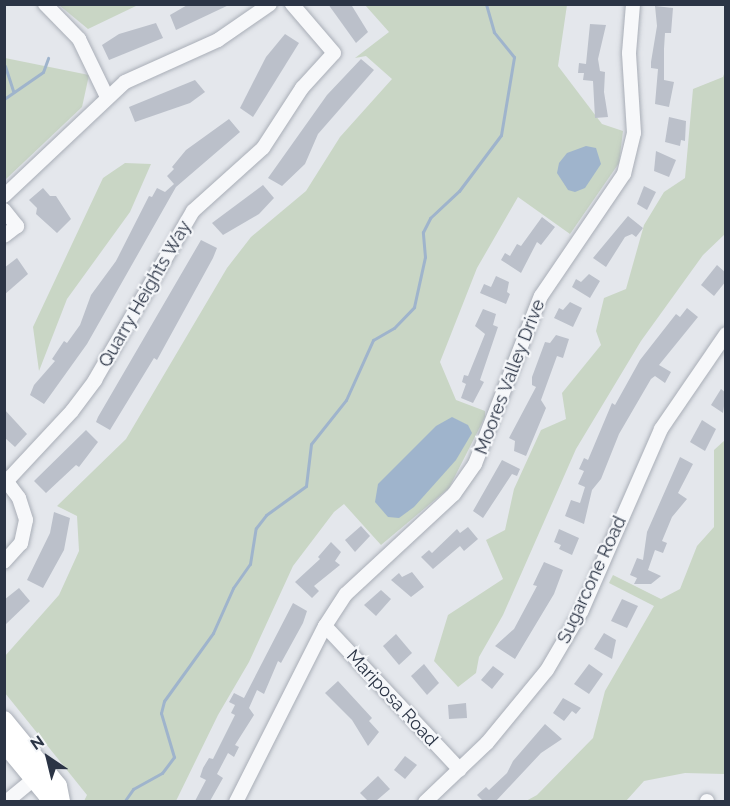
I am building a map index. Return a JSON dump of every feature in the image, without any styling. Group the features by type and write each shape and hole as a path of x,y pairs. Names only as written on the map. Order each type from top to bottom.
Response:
{"main road":[{"path":"4,720 53,797"},
{"path":"4,743 40,775"}],"street":[{"path":"45,4 79,39 107,97"},
{"path":"4,196 107,97 141,73 233,32 270,4"},
{"name":"Quarry Heights Way","path":"5,481 72,411 95,380 193,211 262,148 302,88 334,53 292,4"},
{"name":"Moores Valley Drive","path":"236,801 325,626 356,583 448,500 475,464 541,296 624,174 633,140 629,53 633,4"},
{"path":"4,210 17,226 4,236"},
{"name":"Sugarcone Road","path":"425,801 460,770 510,718 563,645 661,429 726,334"},
{"path":"4,562 21,543 26,520 19,498 5,481"},
{"name":"Mariposa Road","path":"325,626 460,770"},
{"path":"6,801 40,775"}],"green space":[{"path":"59,5 138,5 88,29"},
{"path":"365,5 567,5 558,66 602,124 623,131 619,163 570,234 518,197 477,268 440,362 456,400 485,411 485,417 449,488 381,545 344,504 334,512 293,566 249,662 218,715 176,801 84,801 87,795 5,693 5,656 59,595 79,551 77,516 57,506 126,439 227,268 251,237 306,191 340,137 392,79 366,56 355,58 389,32"},
{"path":"5,58 89,75 82,107 5,180"},
{"path":"725,71 725,234 703,255 641,341 576,449 503,615 479,657 476,673 458,687 434,661 448,615 503,579 486,540 505,530 514,489 541,430 566,419 562,393 601,345 596,331 604,298 626,289 644,225 664,192 685,178 693,89 723,77"},
{"path":"125,163 151,164 130,212 67,299 39,371 33,327 103,178"},
{"path":"725,440 725,779 724,774 685,773 644,781 626,801 526,801 537,795 593,738 605,691 654,606 609,583 613,575 661,599 680,589 697,546 714,527 714,450"}],"water":[{"path":"586,146 596,148 601,164 585,188 575,192 568,190 557,173 559,163 567,153"},
{"path":"452,417 468,425 472,433 456,460 414,507 399,518 388,517 375,502 378,484 436,426"}],"building":[{"path":"189,4 231,4 176,30 170,15"},
{"path":"328,4 352,6 368,32 356,43"},
{"path":"655,6 673,8 671,33 665,33 664,49 664,80 674,82 669,107 655,104 658,69 651,68 651,62 657,26"},
{"path":"156,23 163,38 109,60 102,45 119,34"},
{"path":"590,24 606,25 598,59 600,71 605,72 604,92 608,117 595,118 593,81 583,80 584,73 578,73 579,63 586,64"},
{"path":"285,34 299,43 253,117 240,108 266,57"},
{"path":"361,59 374,70 318,134 305,164 282,186 268,178 327,95"},
{"path":"195,80 205,92 190,103 135,122 129,107"},
{"path":"669,117 686,121 685,141 681,140 680,146 665,142"},
{"path":"229,119 240,132 176,187 87,344 44,404 30,395 34,385 55,361 52,359 64,341 67,343 80,325 91,295 116,261 149,196 152,197 157,188 165,192 174,184 167,176 186,150"},
{"path":"656,151 676,160 669,177 654,171"},
{"path":"263,185 274,198 259,214 223,235 212,223"},
{"path":"644,186 656,192 647,210 637,204"},
{"path":"43,188 50,196 56,196 71,219 57,233 36,214 37,208 29,200"},
{"path":"628,216 643,228 636,237 632,234 625,237 606,267 593,258"},
{"path":"542,217 555,227 541,245 537,242 521,273 501,260 505,253 510,256 517,244 521,246"},
{"path":"201,240 217,248 213,258 157,360 154,358 110,430 96,422 98,417"},
{"path":"17,258 28,274 4,295 4,268"},
{"path":"717,265 726,273 726,281 714,296 701,285"},
{"path":"589,274 600,281 590,298 572,287 576,279 581,282"},
{"path":"496,276 509,282 507,292 510,294 506,304 480,293 484,284 491,287"},
{"path":"570,302 582,308 573,327 554,318 559,308 563,310"},
{"path":"687,308 698,317 659,365 671,372 665,383 655,376 651,379 619,434 601,479 592,490 584,524 565,516 571,500 580,503 585,487 578,484 584,471 579,469 584,458 588,460 612,403 615,405 640,360 676,314 680,317"},
{"path":"483,309 496,314 493,325 498,327 480,380 484,382 473,403 461,398 466,384 462,382 464,375 468,376 485,334 475,326"},
{"path":"556,335 569,339 563,358 557,356 541,400 546,408 526,456 514,451 515,441 509,438 536,387 532,385 532,377 545,342 550,343"},
{"path":"721,389 726,393 723,413 711,405"},
{"path":"4,409 27,434 15,447 4,437"},
{"path":"702,420 716,429 705,451 690,442"},
{"path":"86,430 98,442 79,467 76,465 46,493 34,481"},
{"path":"680,457 693,464 678,493 687,499 672,517 662,541 667,543 663,553 655,550 648,570 661,576 651,584 634,584 637,578 630,575 637,558 643,560 647,532"},
{"path":"502,460 520,469 517,476 512,474 483,518 473,511"},
{"path":"54,512 70,518 64,550 43,588 27,580 50,533"},
{"path":"361,526 370,536 355,552 345,540"},
{"path":"468,527 478,539 464,551 460,546 433,569 421,557 429,550 432,553 457,529 460,533"},
{"path":"559,529 579,538 572,555 559,549 561,545 554,542"},
{"path":"331,542 341,552 335,561 340,565 314,586 319,591 312,598 295,582 320,559 318,557"},
{"path":"544,562 563,570 554,594 515,659 495,646 514,629 537,586 533,585"},
{"path":"412,572 424,587 411,597 391,580 399,573 402,577"},
{"path":"19,588 30,601 4,626 4,600"},
{"path":"381,590 391,599 376,616 364,605"},
{"path":"622,599 638,606 627,628 611,621"},
{"path":"293,603 307,611 303,623 281,663 278,661 264,694 257,690 249,708 254,715 235,745 239,747 234,757 228,753 217,774 223,778 210,801 195,801 206,780 200,777 203,768 209,758 213,759 235,715 231,713 235,705 229,702 234,693 244,698"},
{"path":"604,633 616,640 612,659 594,649"},
{"path":"396,634 412,653 399,665 383,646"},
{"path":"424,664 439,683 427,695 411,676"},
{"path":"589,664 603,674 589,694 574,684"},
{"path":"493,666 504,674 492,689 481,680"},
{"path":"338,681 372,718 369,721 379,732 368,746 352,720 325,693"},
{"path":"563,698 581,708 576,714 572,711 564,721 553,713"},
{"path":"466,703 467,718 449,719 448,705"},
{"path":"545,724 562,739 541,753 496,801 483,801 477,795 486,787 489,790 507,773 513,761"},
{"path":"405,756 417,765 405,779 394,770"},
{"path":"378,776 390,789 376,801 368,801 360,793"}],"waterway":[{"path":"124,802 133,789 162,773 174,757 161,713 164,701 213,633 233,588 250,564 256,528 266,515 306,486 311,444 346,400 373,340 394,328 414,307 425,257 423,232 430,218 459,191 501,135 514,57 494,32 486,4"},
{"path":"4,99 43,72 48,58"},
{"path":"5,66 13,91"}]}
